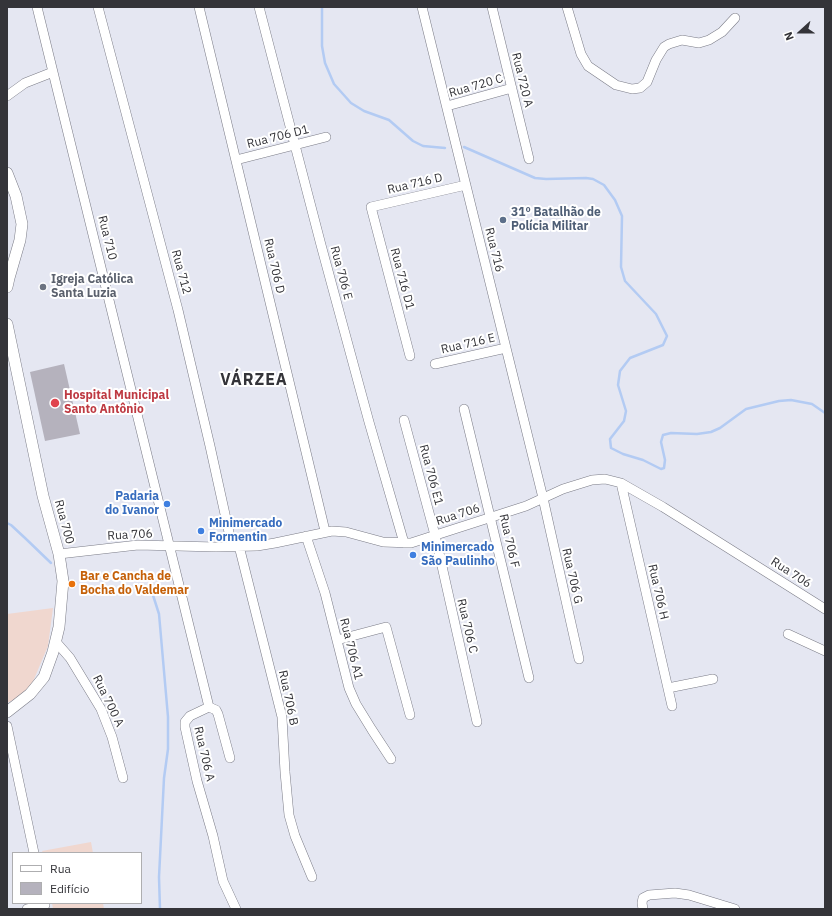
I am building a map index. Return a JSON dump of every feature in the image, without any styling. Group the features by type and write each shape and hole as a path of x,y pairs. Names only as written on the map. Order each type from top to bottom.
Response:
{"main road":[{"path":"7,173 16,196 21,216 22,228 20,240 8,278 7,287"},
{"name":"Rua 700","path":"7,324 43,496 59,554 62,581 59,627 56,642 44,677 30,694 7,712"}],"street":[{"name":"Rua 710","path":"36,7 169,545"},
{"name":"Rua 712","path":"98,7 178,310 235,546"},
{"name":"Rua 706 D","path":"199,7 325,531"},
{"name":"Rua 706 E","path":"259,7 294,145 369,422 404,543"},
{"name":"Rua 716","path":"422,7 543,498"},
{"name":"Rua 720 A","path":"492,7 529,159"},
{"path":"567,7 581,54 588,66 616,85 632,89 640,88 647,82 656,60 664,47 668,44 677,41 699,43 709,40 722,32 735,18"},
{"path":"7,96 26,83 53,72"},
{"name":"Rua 720 C","path":"447,106 512,88"},
{"name":"Rua 706 D1","path":"236,160 326,137"},
{"name":"Rua 716 D","path":"371,207 466,185"},
{"name":"Rua 716 D1","path":"371,207 410,356"},
{"name":"Rua 716 E","path":"435,364 506,348"},
{"name":"Rua 706 F","path":"464,408 529,678"},
{"name":"Rua 706 E1","path":"404,420 434,535"},
{"name":"Rua 706","path":"59,554 138,545 216,547 266,545 325,531 338,531 383,542 404,543 417,541 526,506 563,489 592,480 605,479 621,483 694,526 825,609"},
{"name":"Rua 706 H","path":"621,483 672,706"},
{"name":"Rua 706 G","path":"543,498 579,659"},
{"name":"Rua 706 C","path":"434,535 477,722"},
{"name":"Rua 706 A1","path":"306,536 325,593 352,696 391,759"},
{"path":"169,545 209,707 216,710 218,714 230,758"},
{"name":"Rua 706 B","path":"235,546 282,717 285,779 290,815 295,836 312,877"},
{"path":"337,640 386,627 410,715"},
{"path":"788,634 825,650"},
{"name":"Rua 700 A","path":"56,642 81,674 101,709 112,737 123,778"},
{"path":"668,688 713,679"},
{"name":"Rua 706 A","path":"209,707 187,718 185,726 223,881 236,909"},
{"path":"7,726 34,852"},
{"path":"643,909 642,903 644,898 649,895 675,893 689,895 735,909"},
{"path":"27,909 45,906"}],"shaded area":[{"path":"53,608 48,646 32,684 18,698 7,703 7,614"},
{"path":"91,842 93,852 42,852"},
{"path":"52,904 103,904 104,909 53,909"}],"building":[{"name":"Hospital Municipal Santo Antônio","path":"64,364 80,434 45,441 30,372"}],"waterway":[{"path":"322,7 322,46 325,63 334,84 351,103 364,111 389,120 413,141 423,146 445,148"},
{"path":"464,147 535,178 593,179 604,185 615,200 622,216 621,267 625,281 656,314 667,336 663,345 630,358 620,371 618,385 626,411 624,421 610,439 611,448 623,454 643,460 661,469 664,468 665,460 661,442 663,435 671,433 697,434 711,432 720,428 746,409 779,401 791,400 812,404 825,413"},
{"path":"7,523 11,525 51,563"},
{"path":"151,589 159,614 168,717 168,749 164,778 159,877 160,909"}],"place":[{"name":"31º Batalhão de Polícia Militar","path":"503,220"},
{"name":"Igreja Católica Santa Luzia","path":"43,287"},
{"name":"Hospital Municipal Santo Antônio","path":"55,403"},
{"name":"Padaria do Ivanor","path":"167,504"},
{"name":"Minimercado Formentin","path":"201,531"},
{"name":"Minimercado São Paulinho","path":"413,555"},
{"name":"Bar e Cancha de Bocha do Valdemar","path":"72,584"}],"district":[{"name":"VÁRZEA","path":"254,380"}]}
